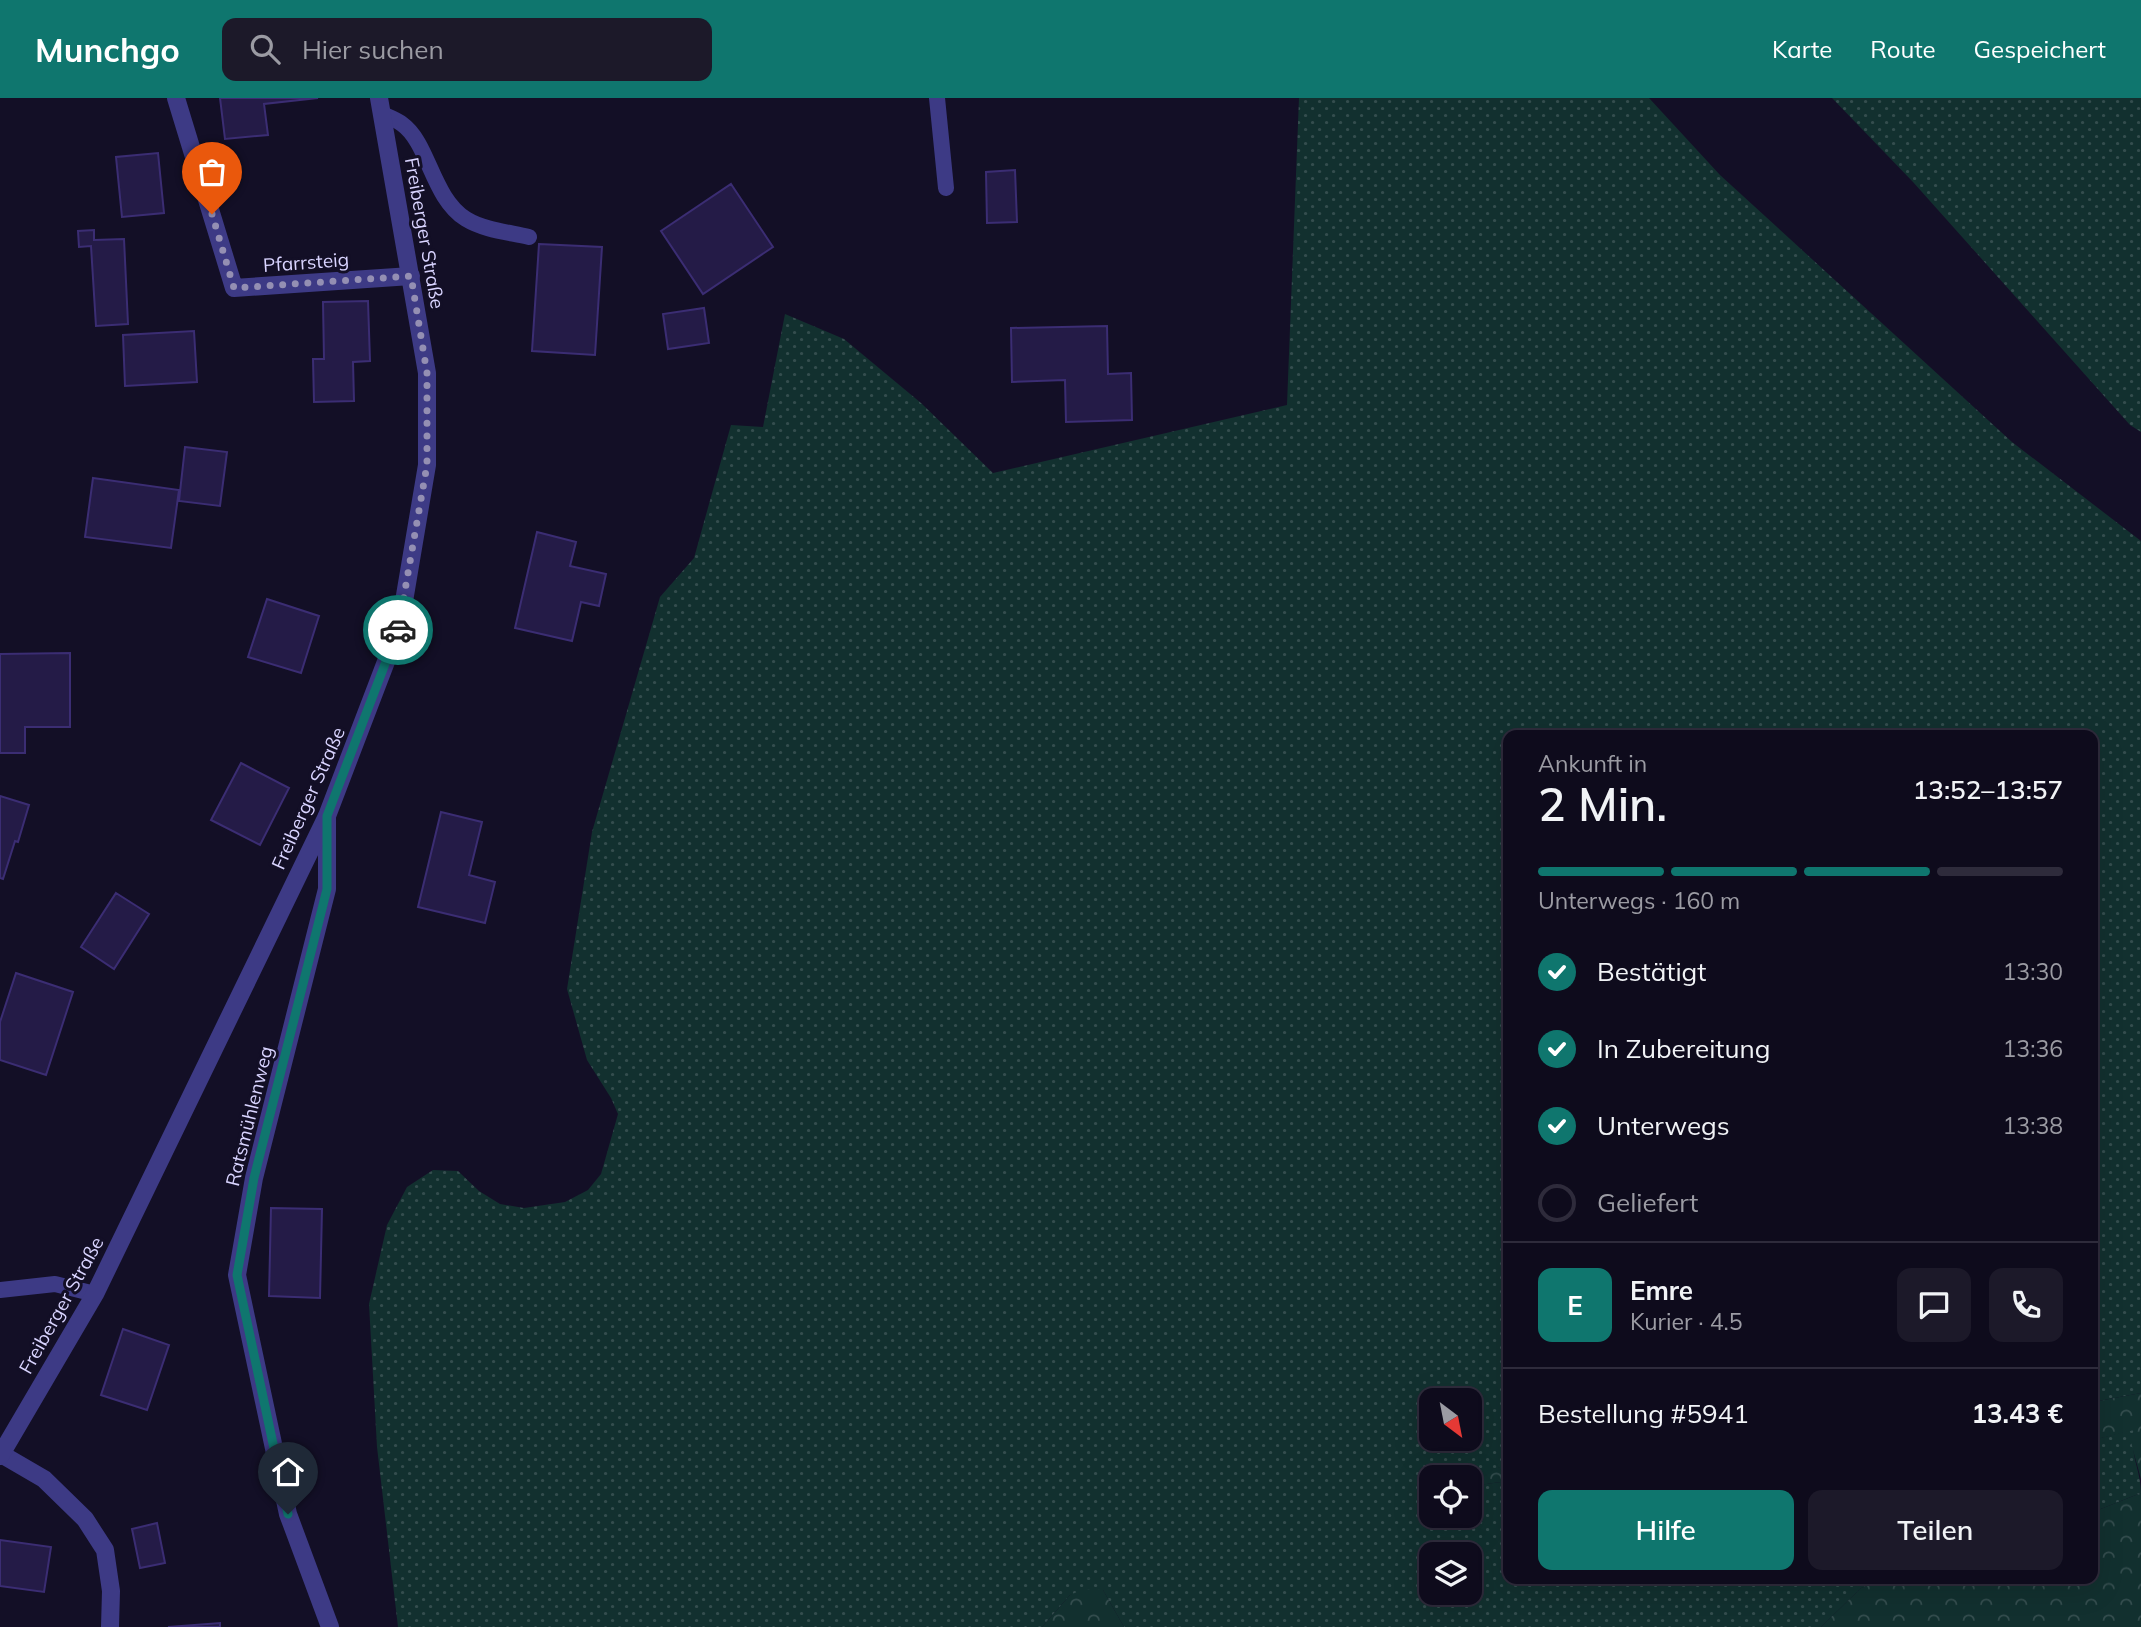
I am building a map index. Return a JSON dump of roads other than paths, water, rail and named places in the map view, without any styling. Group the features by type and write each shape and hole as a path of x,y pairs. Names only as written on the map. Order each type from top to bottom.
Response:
{"street":[{"name":"Pfarrsteig","path":"176,98 234,288 411,276"},
{"name":"Freiberger Straße","path":"0,1455 95,1294 327,816 400,625 427,465 427,373 381,106"},
{"name":"Ratsmühlenweg","path":"327,816 327,889 254,1178 237,1275 288,1514 330,1627"},
{"path":"0,1455 44,1479 85,1520 105,1550 111,1591 110,1627"}],"lane":[{"path":"937,98 946,188"},
{"path":"381,106 416,138 438,186 463,217 481,227 528,237"},
{"path":"0,1290 55,1284 95,1294"}]}
